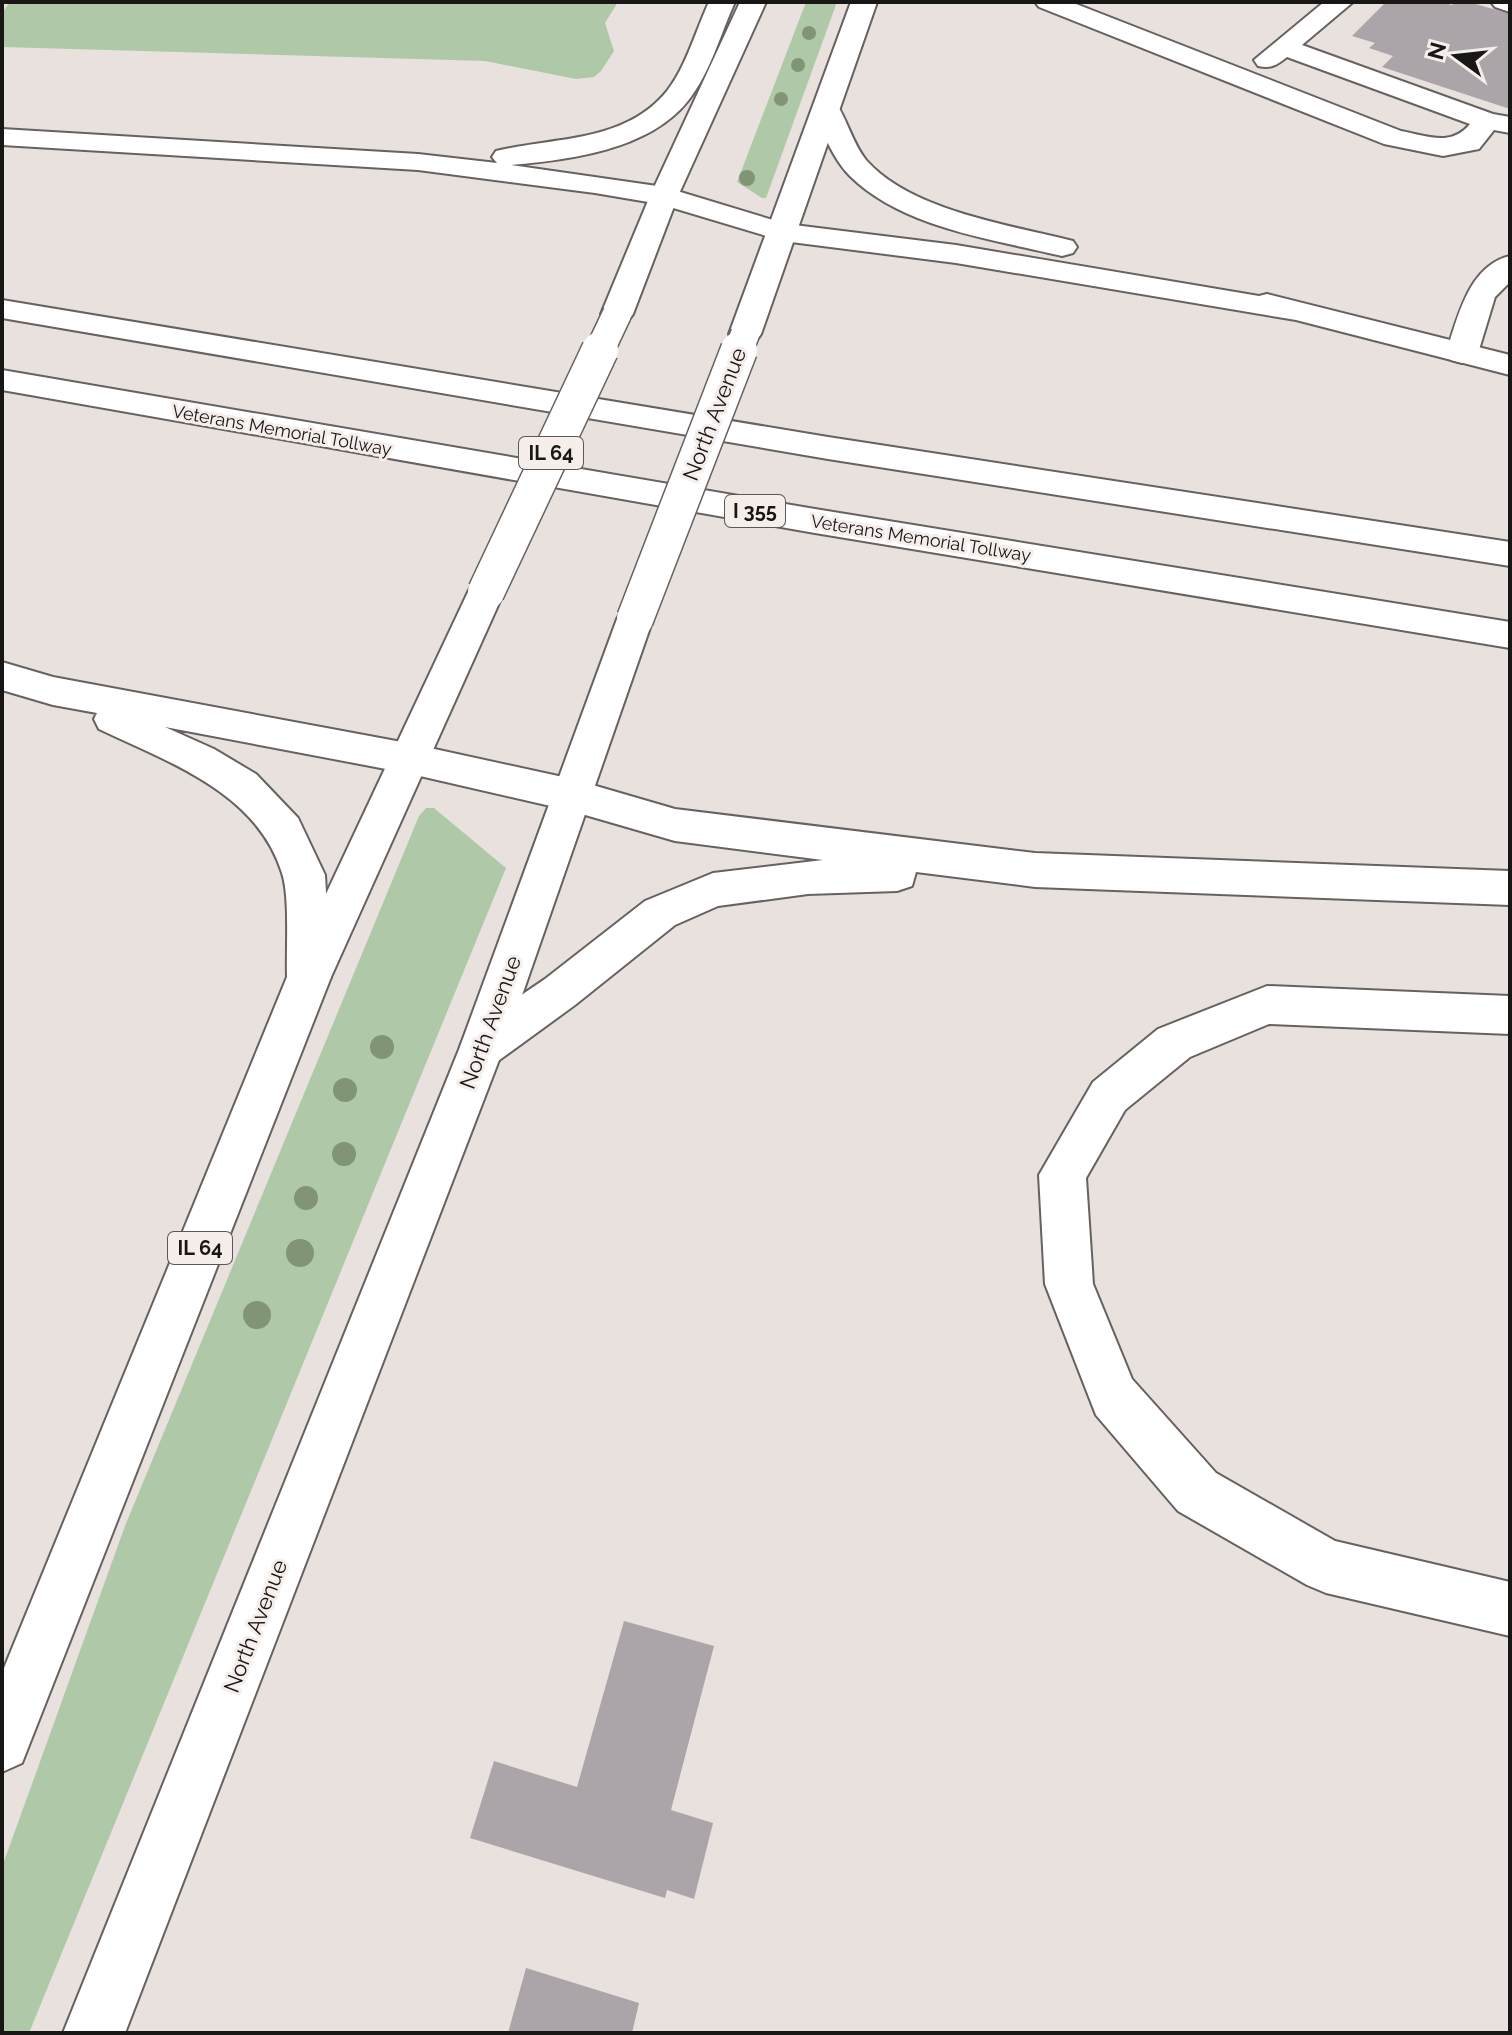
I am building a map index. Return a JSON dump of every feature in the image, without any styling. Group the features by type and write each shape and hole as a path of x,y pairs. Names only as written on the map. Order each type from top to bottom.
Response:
{"main road":[{"path":"418,162 550,153 592,143 629,129 676,97 722,2"},
{"name":"IL 64","path":"2,1743 309,977 407,758 617,314 664,196 753,2"},
{"name":"North Avenue","path":"94,2033 482,1047 635,619 783,232 864,2"},
{"path":"1048,2 1394,138 1443,148 1469,143 1498,123"},
{"path":"1243,78 1340,2"},
{"path":"1504,2 1510,4"},
{"path":"1284,47 1498,123"},
{"path":"827,111 847,153 861,171 889,191 925,208 1293,311 1510,365"},
{"path":"2,137 418,162 664,196 783,232 956,254 1293,311"},
{"path":"1462,353 1481,294 1510,265"},
{"path":"2,309 828,448 1510,554"},
{"name":"Veterans Memorial Tollway","path":"2,380 815,521 1510,635"},
{"path":"2,676 53,691 407,758 572,795 675,825 1035,870"},
{"path":"53,691 200,760 242,785 284,829 304,875 309,977"},
{"path":"482,1047 560,992 660,913 713,890 808,877 1035,870 1510,888"},
{"path":"1510,1015 1267,1005 1174,1043 1109,1096 1062,1175 1069,1284 1114,1397 1197,1492 1326,1566 1510,1609"}],"green space":[{"path":"10,2 618,2 605,23 614,51 594,77 576,79 485,61 2,47 2,13"},
{"path":"806,2 837,2 766,198 762,198 737,182"},
{"path":"426,808 434,808 506,868 29,2033 2,2033 2,1867 125,1526 419,816"}],"building":[{"path":"1386,2 1441,2 1452,5 1455,2 1469,2 1510,14 1510,109 1382,67 1393,56 1369,48 1375,43 1352,36"},
{"path":"624,1621 714,1646 671,1810 713,1823 694,1899 667,1890 665,1898 470,1838 494,1761 577,1787"},
{"path":"526,1968 639,2003 632,2033 508,2033"}]}
